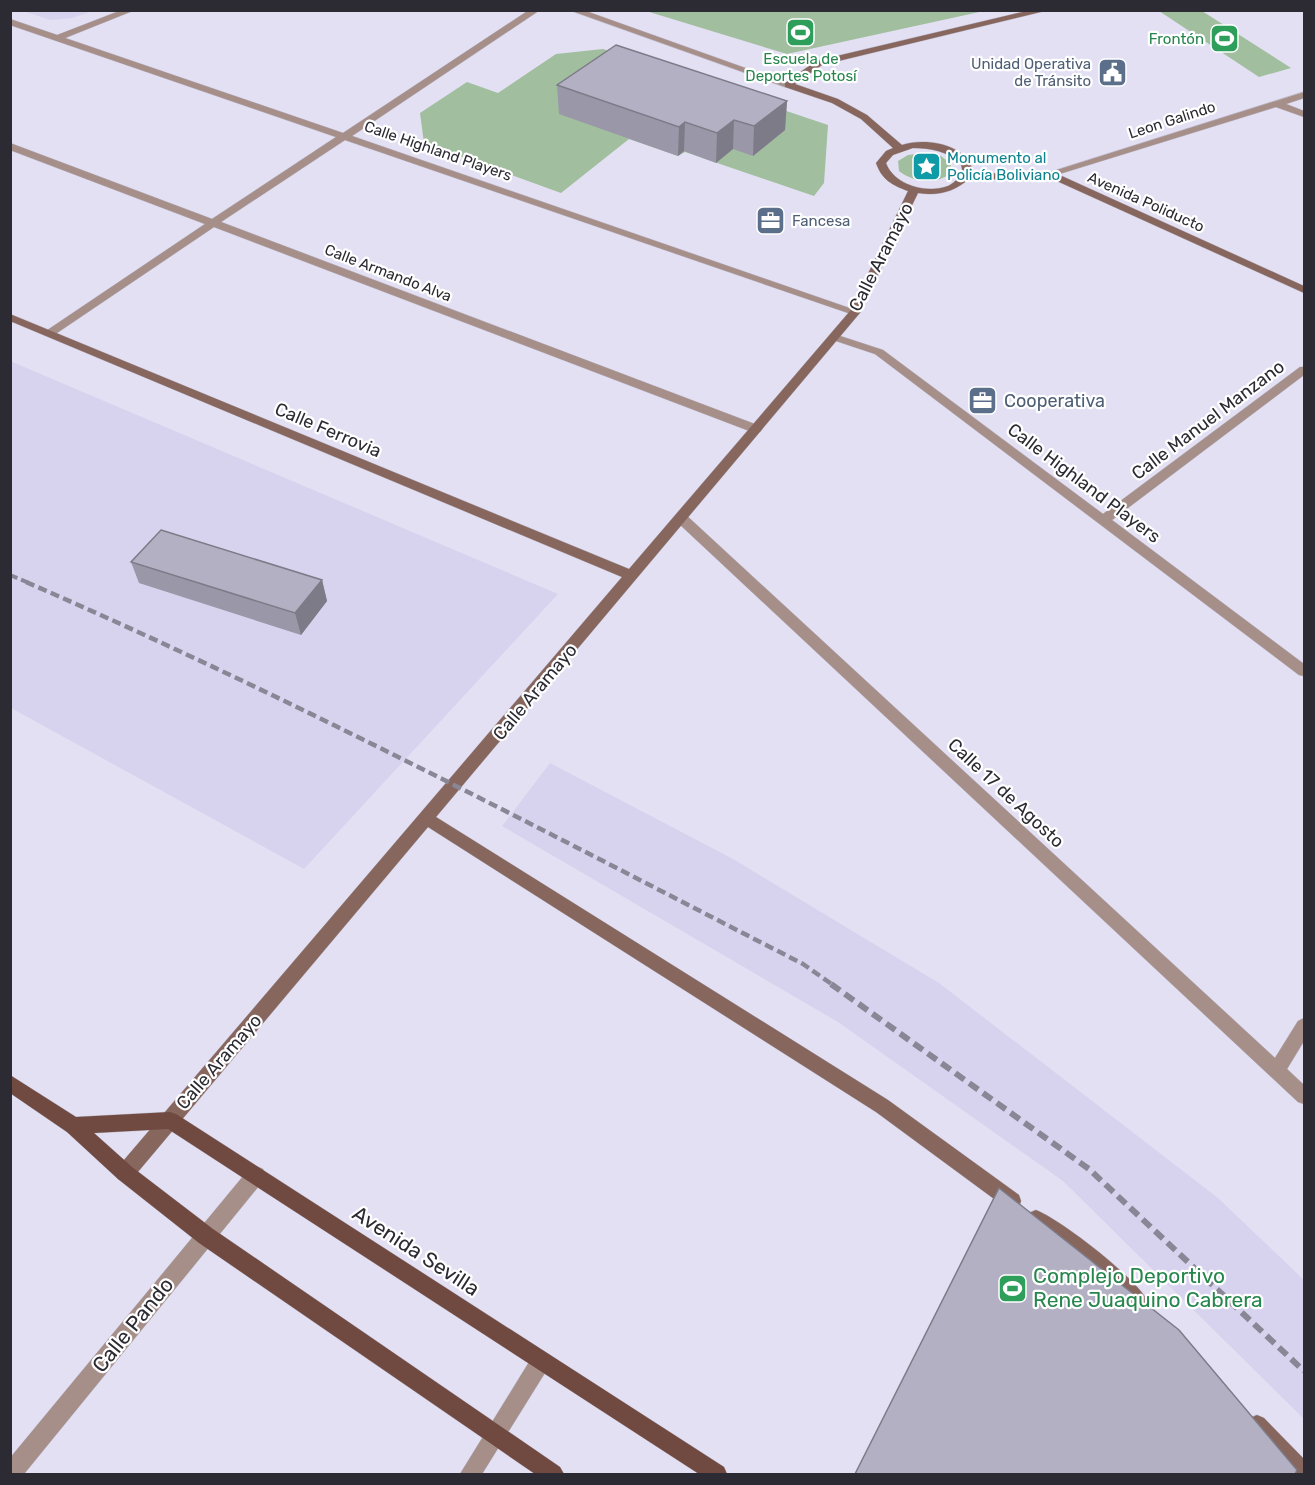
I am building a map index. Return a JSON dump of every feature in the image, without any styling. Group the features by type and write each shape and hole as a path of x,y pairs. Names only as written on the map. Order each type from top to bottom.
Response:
{"main road":[{"path":"788,85 819,63 1046,10"},
{"path":"788,85 835,101 864,117 899,148"},
{"path":"926,145 952,152 966,163 968,175 956,186 944,190 914,190 889,181 882,173 880,166 888,152 899,148 926,145"},
{"name":"Avenida Poliducto","path":"968,175 1006,177 1049,174 1305,290"},
{"name":"Calle Aramayo","path":"124,1173 427,819 855,312 914,190"},
{"name":"Calle Ferrovia","path":"10,317 632,576"},
{"path":"427,819 882,1106 1112,1274 1152,1316"},
{"path":"10,1083 73,1126 124,1173 206,1236 553,1474"},
{"path":"73,1126 170,1120"},
{"name":"Avenida Sevilla","path":"170,1120 717,1474"},
{"path":"1248,1416 1305,1474"}],"street":[{"path":"57,38 131,10"},
{"path":"50,333 536,10"},
{"path":"573,10 788,85"},
{"name":"Calle Highland Players","path":"10,22 855,312"},
{"path":"10,35 25,28"},
{"name":"Leon Galindo","path":"1049,174 1305,95"},
{"path":"1275,103 1305,114"},
{"name":"Calle Armando Alva","path":"10,146 756,429"},
{"name":"Calle Highland Players","path":"834,336 879,352 1305,671"},
{"name":"Calle Manuel Manzano","path":"1104,520 1305,370"},
{"name":"Calle 17 de Agosto","path":"681,518 1305,1096"},
{"path":"1277,1070 1305,1026"},
{"name":"Calle Pando","path":"11,1474 256,1175"},
{"path":"470,1474 541,1361"}],"shaded area":[{"path":"93,10 72,18 50,20 23,11"},
{"path":"10,361 558,594 304,869 11,708"},
{"path":"550,763 733,859 939,983 1218,1198 1304,1280 1304,1419 1063,1181 838,1022 502,826"}],"green space":[{"name":"Escuela de Deportes Potosí","path":"646,10 984,11 787,54"},
{"name":"Frontón","path":"1159,11 1202,11 1291,68 1259,77"},
{"path":"603,49 828,125 824,183 814,196 685,152 678,156 629,139 561,193 424,143 420,113 467,82 498,93 556,54"},
{"path":"924,153 941,156 951,164 950,174 937,180 924,181 911,178 899,171 898,161 908,155"}],"building":[{"path":"616,45 787,101 754,126 734,120 717,133 685,122 679,127 557,85"},
{"path":"161,530 322,580 295,613 131,562"},
{"name":"Complejo Deportivo Rene Juaquino Cabrera","path":"999,1188 1179,1330 1297,1470 1295,1474 855,1474"}],"railway":[{"path":"10,575 29,583"},
{"path":"26,582 223,672 418,767 803,964 833,985"},
{"path":"831,984 1089,1169 1304,1371"}],"place":[{"name":"Escuela de Deportes Potosí","path":"801,32"},
{"name":"Frontón","path":"1225,39"},
{"name":"Unidad Operativa de Tránsito","path":"1112,73"},
{"name":"Monumento al Policía Boliviano","path":"926,167"},
{"name":"Fancesa","path":"771,221"},
{"name":"Cooperativa","path":"983,401"},
{"name":"Complejo Deportivo Rene Juaquino Cabrera","path":"1012,1288"}]}
